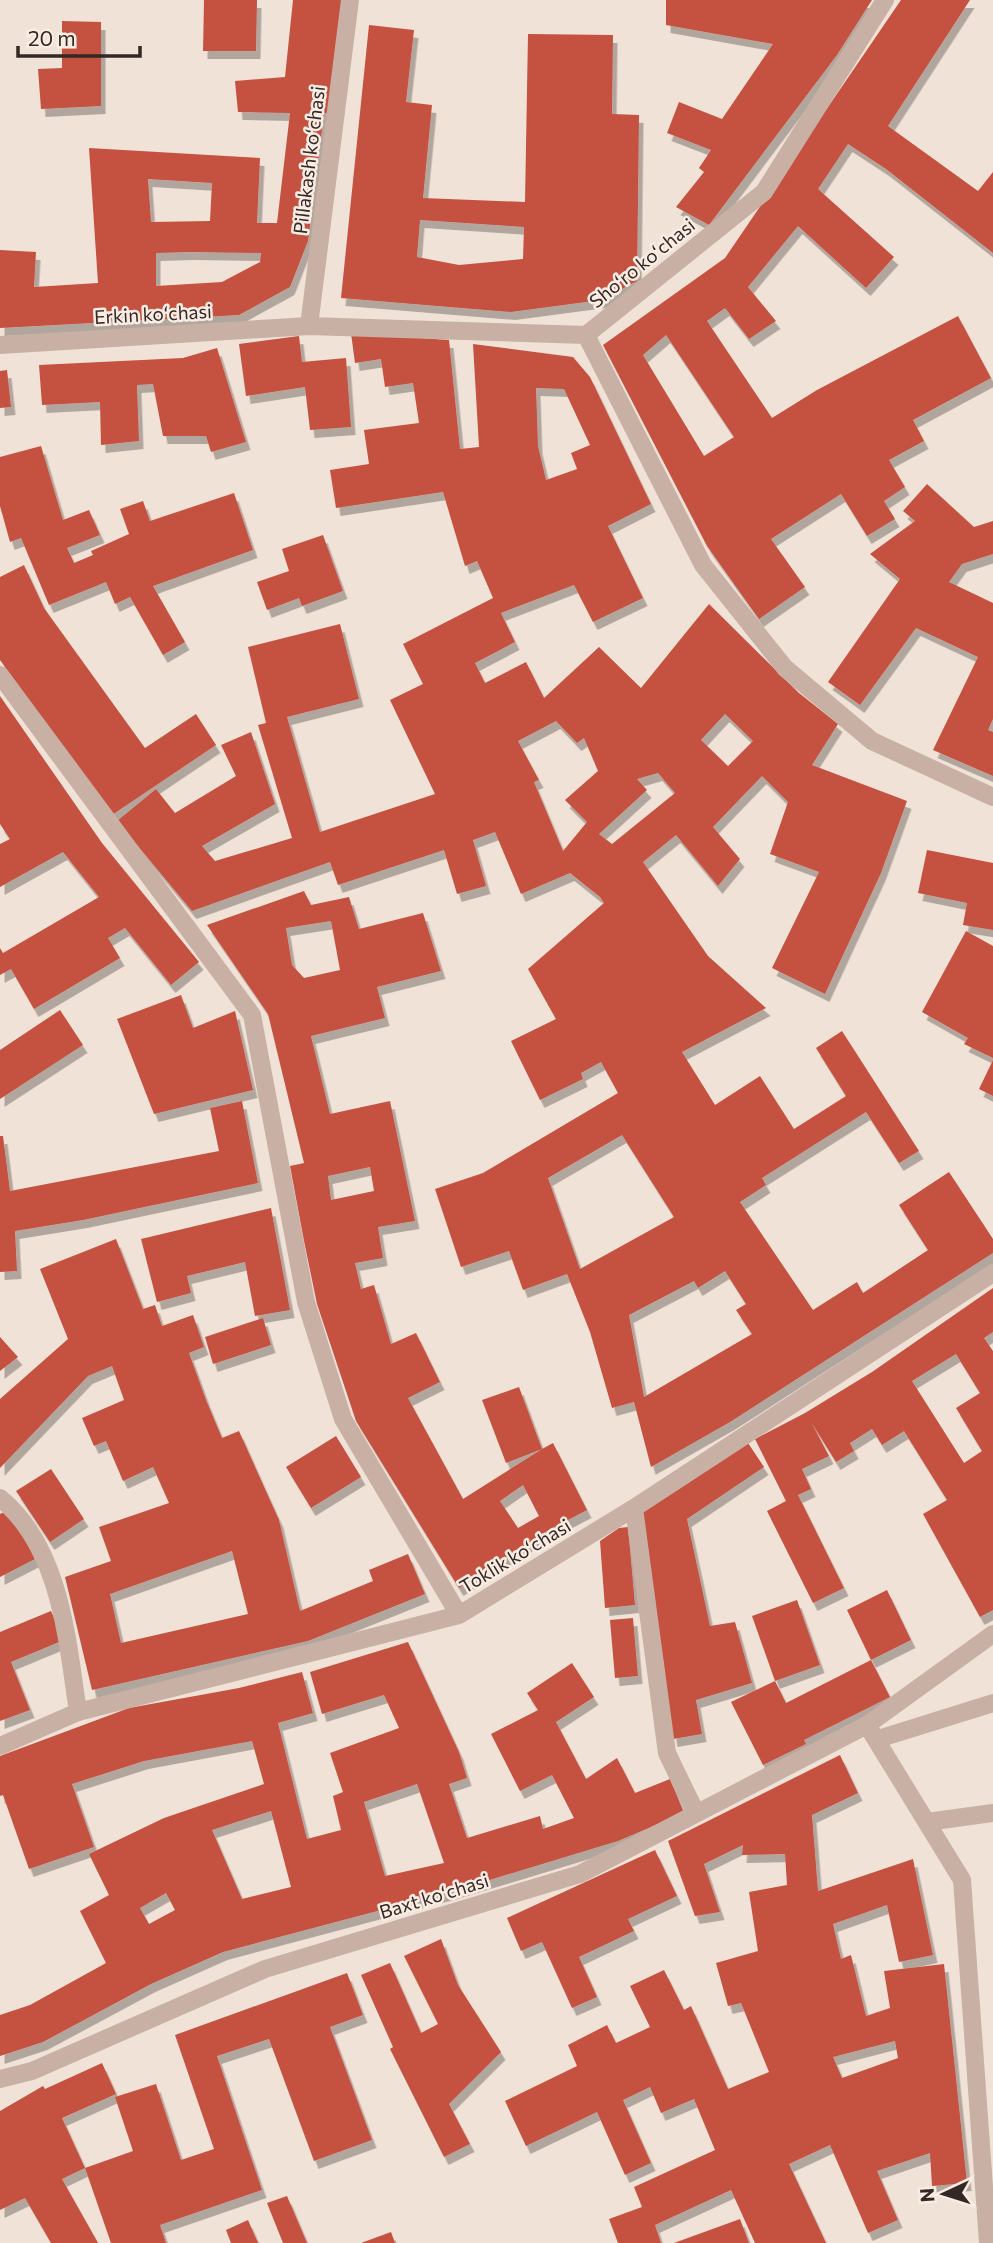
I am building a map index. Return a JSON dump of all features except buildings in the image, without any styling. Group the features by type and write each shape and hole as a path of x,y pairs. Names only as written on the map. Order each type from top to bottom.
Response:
{"street":[{"name":"Pillakash koʻchasi","path":"309,326 350,0"},
{"name":"Shoʻro koʻchasi","path":"309,326 586,335 764,192 884,0"},
{"name":"Erkin koʻchasi","path":"0,345 309,326"},
{"path":"586,335 703,565 785,668 872,741 992,794"},
{"path":"0,676 253,1015 306,1303 343,1419 458,1615"},
{"name":"Toklik koʻchasi","path":"0,1746 78,1712 458,1615 634,1508 993,1272"},
{"path":"0,1498 30,1535 52,1577 66,1633 78,1712"},
{"path":"634,1508 667,1753 696,1813"},
{"name":"Baxt koʻchasi","path":"0,2078 32,2071 265,1969 580,1874 696,1813 872,1732 993,1634"},
{"path":"988,2243 989,2204 961,1881 872,1732 993,1703"},
{"path":"927,1822 993,1813"}]}
